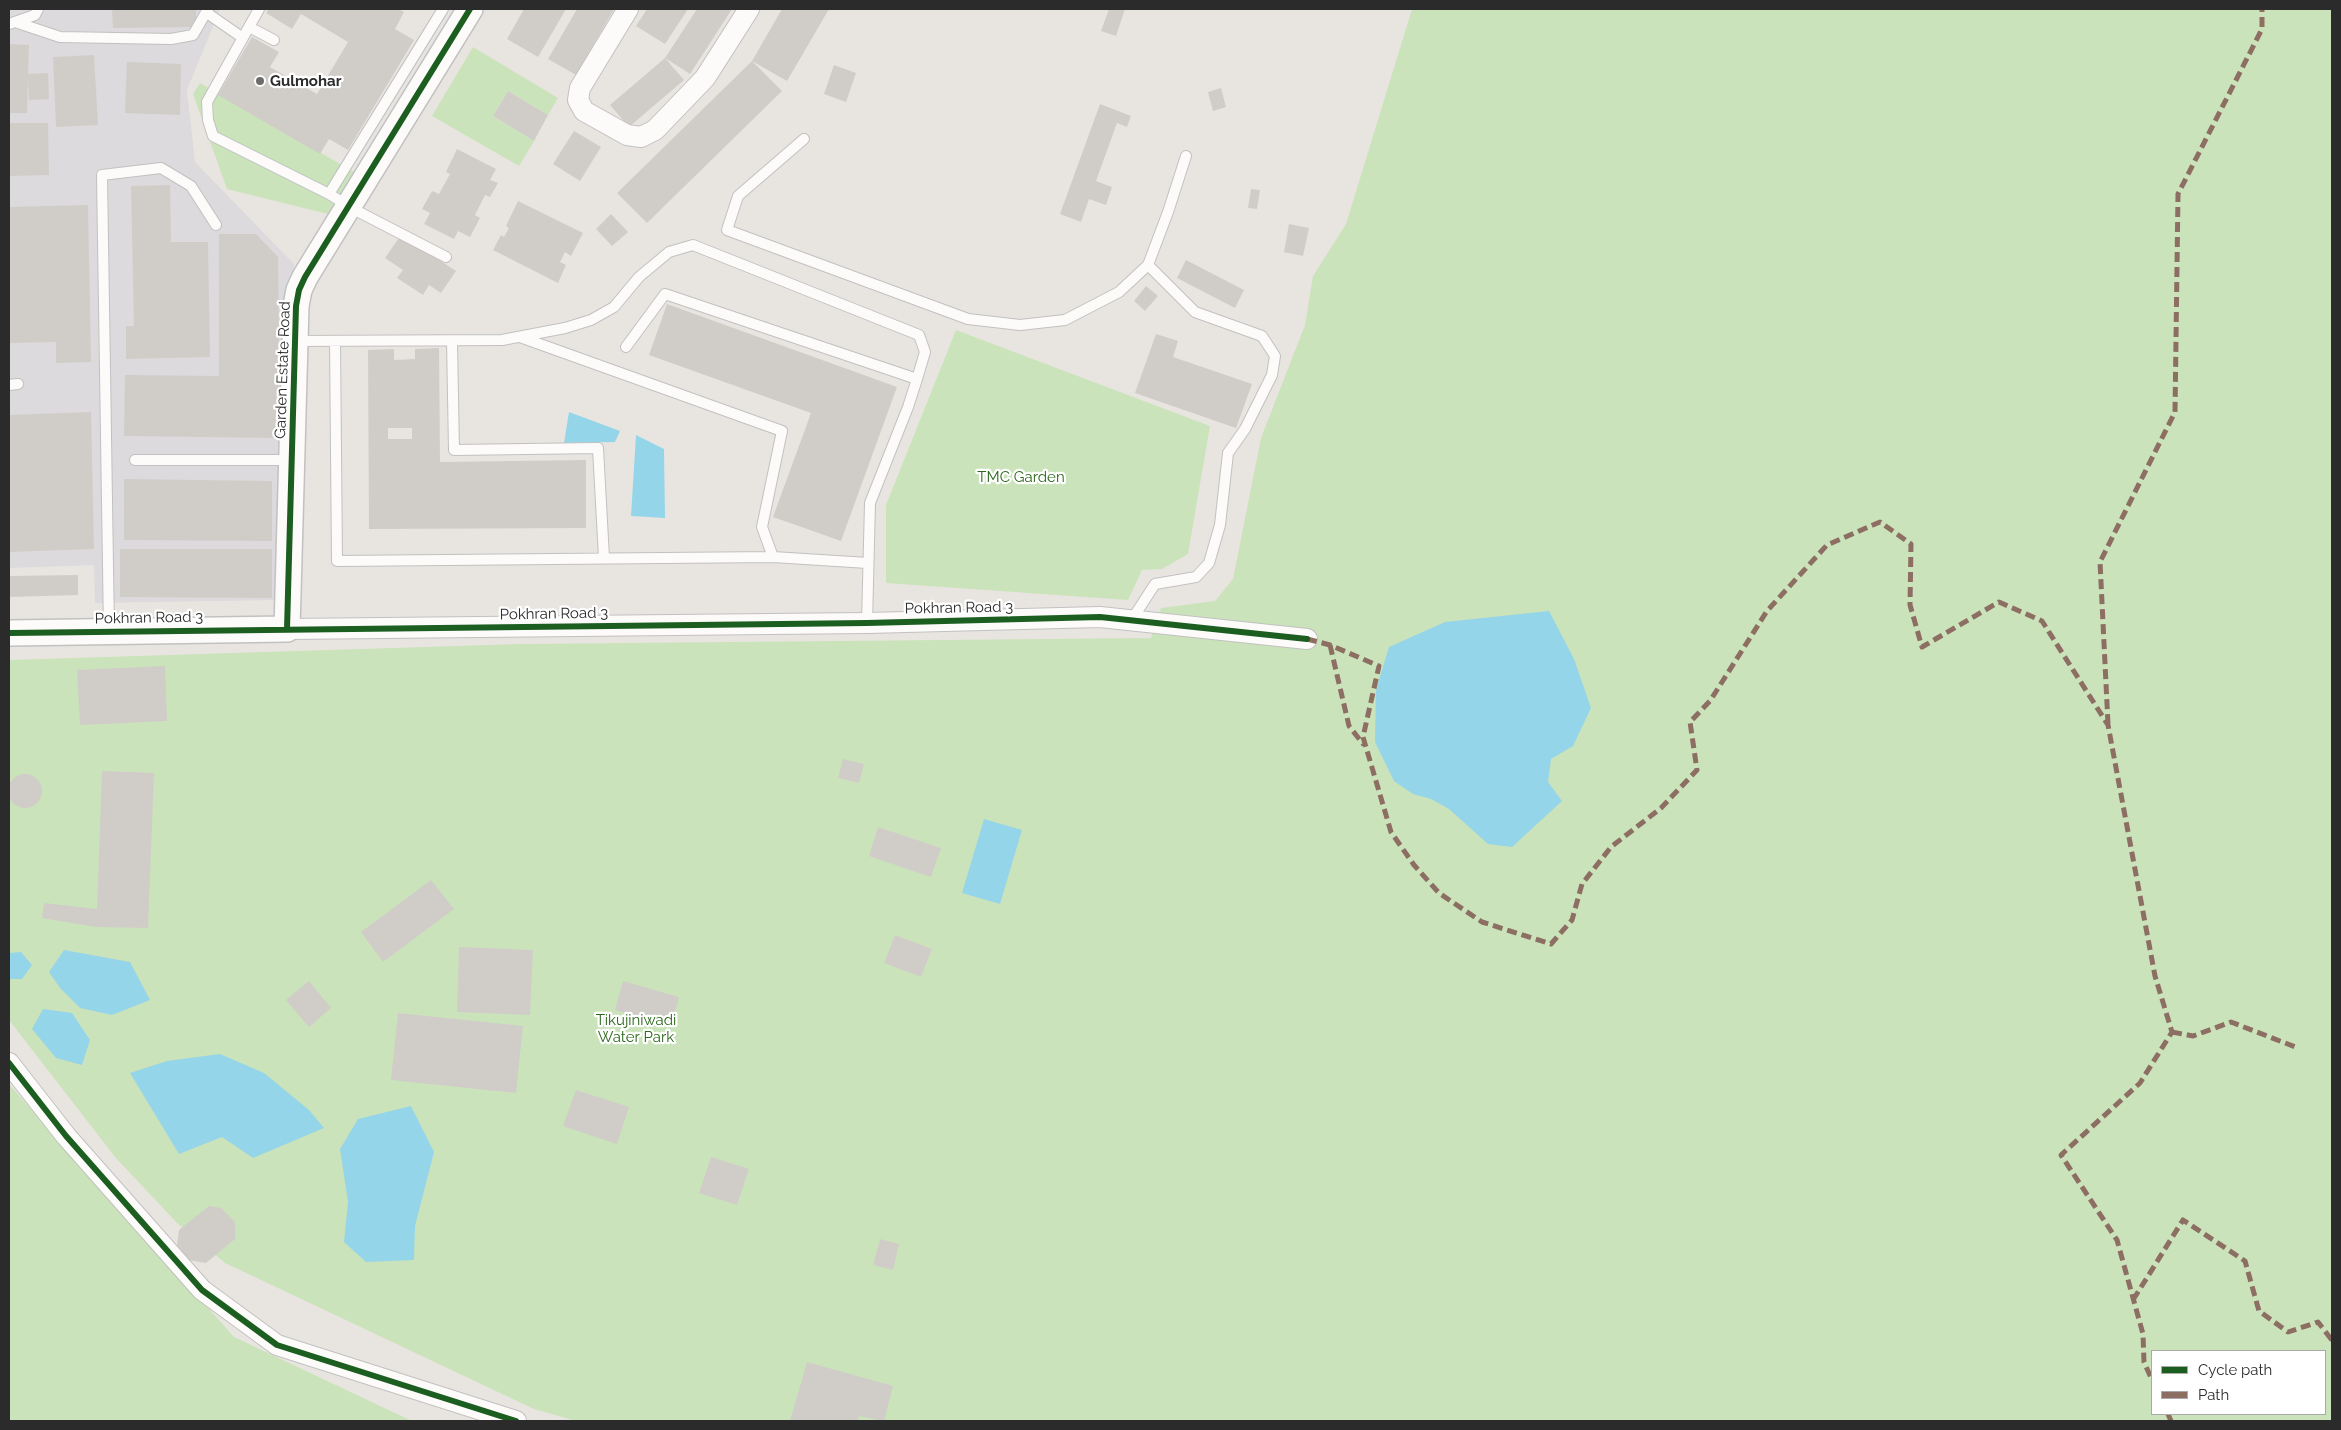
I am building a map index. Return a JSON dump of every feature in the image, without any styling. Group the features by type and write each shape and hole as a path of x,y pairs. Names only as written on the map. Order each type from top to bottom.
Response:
{"street":[{"path":"628,9 580,88 578,100 584,111 627,135 641,136 655,130 705,78 749,9"},
{"name":"Garden Estate Road","path":"287,629 296,306 299,290 339,200 457,11"},
{"name":"Pokhran Road 3","path":"9,632 867,623 1100,617 1306,639"},
{"path":"9,1063 66,1136 202,1290 277,1345 516,1421"}],"lane":[{"path":"13,23 35,15 38,9"},
{"path":"259,9 207,102 208,120 213,136 446,257"},
{"path":"13,23 60,37 171,39 193,35 208,11 243,38"},
{"path":"249,27 274,40"},
{"path":"804,139 738,196 727,230 968,318 1020,325 1065,320 1119,292 1148,265 1186,156"},
{"path":"109,631 102,175 161,168 191,186 216,226"},
{"path":"295,341 502,340 591,320 614,307 639,277 669,252 693,245 919,335 924,352 917,379 908,407 870,503 867,623"},
{"path":"1131,620 1155,584 1196,577 1208,564 1220,525 1228,453 1244,429 1272,375 1275,356 1262,336 1195,312 1148,265"},
{"path":"626,348 665,294 917,379"},
{"path":"520,337 782,431 762,527 773,557"},
{"path":"452,340 454,450 598,448 604,558"},
{"path":"335,341 337,561 773,557 868,563"},
{"path":"135,460 292,460"}],"shaded area":[{"path":"9,9 220,9 187,90 195,162 294,264 277,600 95,603 94,565 9,568"}],"green space":[{"name":"Tikujiniwadi Water Park","path":"1412,9 2332,9 2332,1421 576,1421 534,1409 225,1263 178,1224 115,1157 9,1020 9,660 520,644 1151,638 1161,608 1215,601 1233,579 1261,438 1305,325 1313,276 1346,224"},
{"path":"473,47 558,98 548,115 508,91 493,116 534,141 519,166 432,116"},
{"path":"200,83 354,172 328,214 227,189 193,94"},
{"name":"TMC Garden","path":"956,330 1210,426 1188,554 1162,569 1142,570 1128,600 886,583 886,505"},
{"path":"9,1084 234,1337 412,1421 9,1421"}],"water":[{"path":"569,412 620,431 615,442 564,443"},
{"path":"636,435 664,449 665,518 631,516"},
{"path":"1549,611 1574,659 1591,708 1573,746 1551,759 1548,782 1562,801 1512,847 1488,844 1449,809 1431,799 1413,794 1394,781 1375,742 1376,690 1389,647 1445,622"},
{"path":"984,819 1022,830 1000,904 962,893"},
{"path":"64,950 130,962 150,1000 112,1015 80,1008 60,988 49,972"},
{"path":"21,952 32,965 22,979 9,979 9,953"},
{"path":"43,1009 72,1013 90,1040 82,1065 56,1058 32,1029"},
{"path":"220,1054 264,1073 309,1110 324,1128 253,1158 222,1137 179,1154 130,1073 167,1061"},
{"path":"411,1106 434,1152 415,1226 414,1260 366,1262 344,1242 348,1202 340,1149 358,1119"}],"building":[{"path":"112,9 196,9 196,27 113,28"},
{"name":"Gulmohar","path":"269,9 398,9 404,12 395,29 414,40 348,150 329,139 320,154 218,95 252,37 279,52 270,67 317,94 348,42 301,14 292,29 266,13"},
{"path":"524,9 566,9 538,57 507,39"},
{"path":"577,9 614,9 576,75 548,59"},
{"path":"647,9 688,9 665,44 636,26"},
{"path":"697,9 732,9 690,74 665,58"},
{"path":"782,9 829,9 787,81 752,61"},
{"path":"1109,9 1125,9 1116,36 1101,31"},
{"path":"9,44 29,45 28,74 48,73 49,99 29,100 28,77 27,113 9,113"},
{"path":"94,55 98,125 56,127 53,57"},
{"path":"665,58 684,80 629,127 610,105"},
{"path":"752,61 782,91 647,223 617,193"},
{"path":"127,62 181,64 180,115 125,113"},
{"path":"834,65 856,73 846,102 824,94"},
{"path":"1221,88 1226,107 1213,111 1208,92"},
{"path":"508,91 548,115 534,141 493,116"},
{"path":"1100,104 1131,116 1127,127 1117,123 1096,181 1112,187 1106,205 1089,199 1081,222 1060,214"},
{"path":"9,123 48,123 49,175 9,176"},
{"path":"574,131 601,147 580,181 553,164"},
{"path":"457,149 496,169 490,180 498,183 490,197 485,195 475,215 480,218 470,237 458,231 454,239 424,224 430,213 422,209 432,191 439,194 450,174 446,172"},
{"path":"170,185 171,242 208,242 210,357 126,359 126,326 134,326 131,186"},
{"path":"1251,189 1260,190 1257,209 1248,208"},
{"path":"518,201 583,233 571,256 565,252 560,262 566,265 558,283 493,250 501,235 504,237 509,228 506,226"},
{"path":"88,205 91,362 56,363 56,342 9,343 9,207"},
{"path":"611,214 628,232 612,246 596,229"},
{"path":"1289,224 1309,228 1303,256 1284,252"},
{"path":"219,234 256,234 278,257 280,438 124,436 125,375 219,376"},
{"path":"401,235 456,271 441,293 429,285 423,295 397,278 403,270 385,258"},
{"path":"1186,260 1244,290 1235,308 1177,278"},
{"path":"1146,286 1158,296 1145,311 1134,301"},
{"path":"667,304 897,387 841,541 773,517 811,413 649,355"},
{"path":"1156,334 1178,341 1173,357 1252,384 1236,428 1135,393"},
{"path":"439,348 440,462 586,460 586,528 369,529 368,350 394,349 394,360 415,359 415,349","holes":["388,428 412,428 412,439 388,439"]},
{"path":"91,412 94,549 9,552 9,415"},
{"path":"124,479 272,481 272,541 124,540"},
{"path":"120,549 272,549 272,598 120,597"},
{"path":"78,575 78,595 9,597 9,576"},
{"path":"165,666 167,721 80,725 77,670"},
{"path":"843,759 864,764 859,783 838,778"},
{"path":"102,771 154,773 148,928 96,927 42,918 44,903 97,909"},
{"path":"25,774 37,779 42,791 37,803 25,808 13,803 8,791 13,779"},
{"path":"878,827 941,848 931,877 869,856"},
{"path":"431,880 454,909 383,962 361,932"},
{"path":"895,935 932,949 921,977 884,963"},
{"path":"459,947 533,950 530,1015 457,1012"},
{"path":"309,981 331,1008 309,1027 286,1000"},
{"path":"623,981 679,997 671,1026 615,1010"},
{"path":"398,1013 523,1026 516,1093 391,1080"},
{"path":"576,1090 629,1107 617,1144 563,1126"},
{"path":"711,1157 749,1169 737,1205 699,1193"},
{"path":"209,1206 221,1208 235,1222 235,1239 206,1263 189,1260 177,1245 179,1230"},
{"path":"880,1239 899,1244 893,1270 873,1265"},
{"path":"807,1362 893,1386 884,1421 859,1416 858,1421 790,1421"}],"marked path":[{"path":"2108,724 2100,562 2175,412 2178,194 2262,29 2262,9"},
{"path":"1307,639 1330,645 1379,666 1363,737 1391,832 1414,865 1439,893 1482,922 1551,944 1572,920 1582,884 1611,847 1661,808 1697,770 1690,722 1710,701 1767,611 1827,545 1880,522 1911,544 1910,605 1922,647 1999,602 2042,621 2108,725 2155,976 2172,1032 2140,1083 2061,1155 2117,1240 2143,1334 2144,1362 2151,1378"},
{"path":"1330,645 1349,726 1364,745"},
{"path":"2172,1032 2193,1036 2231,1022 2298,1048"},
{"path":"2133,1300 2183,1220 2245,1261 2259,1311 2288,1332 2318,1322 2331,1339 2332,1337"},
{"path":"2168,1415 2171,1421"}],"cycle path":[{"path":"287,629 296,306 299,290 305,277 470,9"},
{"path":"9,633 867,623 1100,617 1307,639"},
{"path":"9,1063 66,1136 202,1290 277,1345 516,1421"}],"place":[{"name":"Gulmohar","path":"260,81"}]}
